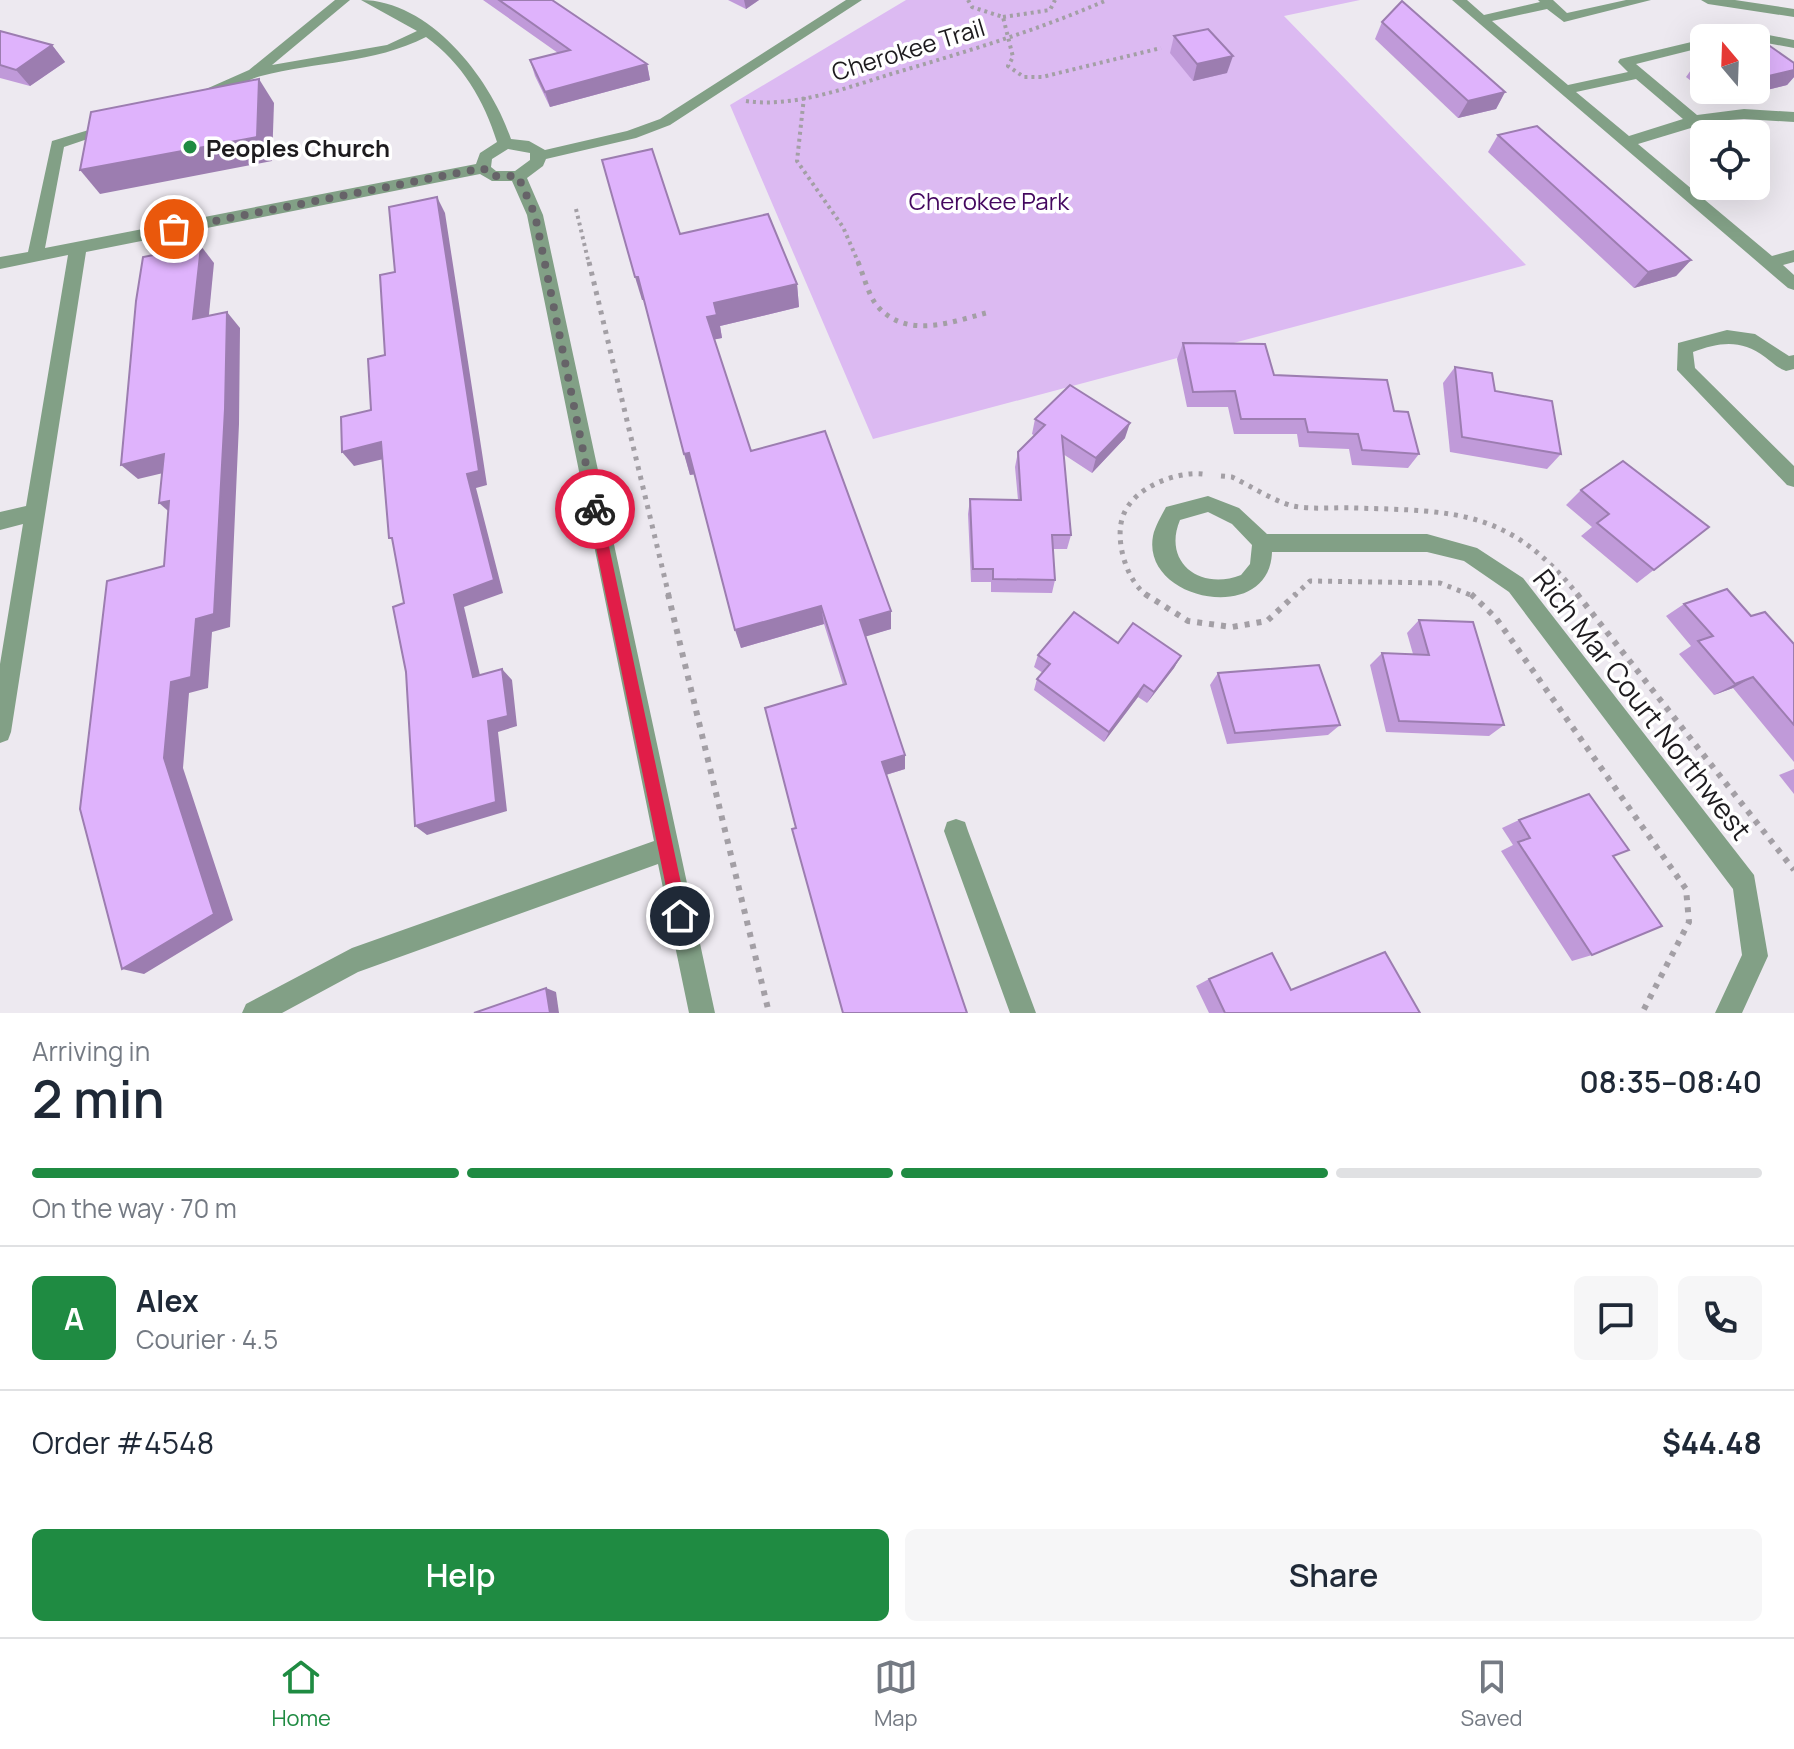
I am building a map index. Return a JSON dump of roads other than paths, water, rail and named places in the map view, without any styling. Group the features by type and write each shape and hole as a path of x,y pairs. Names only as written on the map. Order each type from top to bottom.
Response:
{"street":[{"path":"254,73 343,0"},
{"path":"368,0 388,7 427,31 477,78 501,128 505,144"},
{"path":"539,156 642,131 665,122 855,0"},
{"path":"1459,0 1794,284"},
{"path":"1483,19 1546,2 1564,18 1644,0"},
{"path":"1708,0 1794,13"},
{"path":"185,103 254,73 391,49 427,31"},
{"path":"1770,39 1794,44"},
{"path":"1690,46 1625,62 1694,120"},
{"path":"1564,90 1640,74"},
{"path":"1701,120 1744,113 1784,120 1794,117"},
{"path":"35,256 57,144 129,123"},
{"path":"1627,142 1690,123"},
{"path":"505,144 524,144 537,150 539,156 534,168 518,176 492,176 483,168 485,157 505,144"},
{"path":"0,263 483,168"},
{"path":"518,176 535,215 665,849 702,1013"},
{"path":"0,732 78,248"},
{"path":"1770,263 1794,256"},
{"path":"1791,366 1763,345 1726,333 1684,348 1686,370 1794,479"},
{"path":"1208,504 1229,510 1246,521 1262,543 1260,568 1248,580 1224,590 1203,589 1181,576 1167,562 1160,542 1164,526 1173,513 1208,504"},
{"path":"0,521 35,513"},
{"name":"Rich Mar Court Northwest","path":"1262,543 1427,543 1470,554 1516,585 1745,884 1755,956 1734,1010"},
{"path":"956,831 1023,1013"},
{"path":"255,1013 352,961 665,849"}],"place":[{"name":"Peoples Church","path":"190,147"}],"park label":[{"name":"Cherokee Park","path":"989,200"}]}
